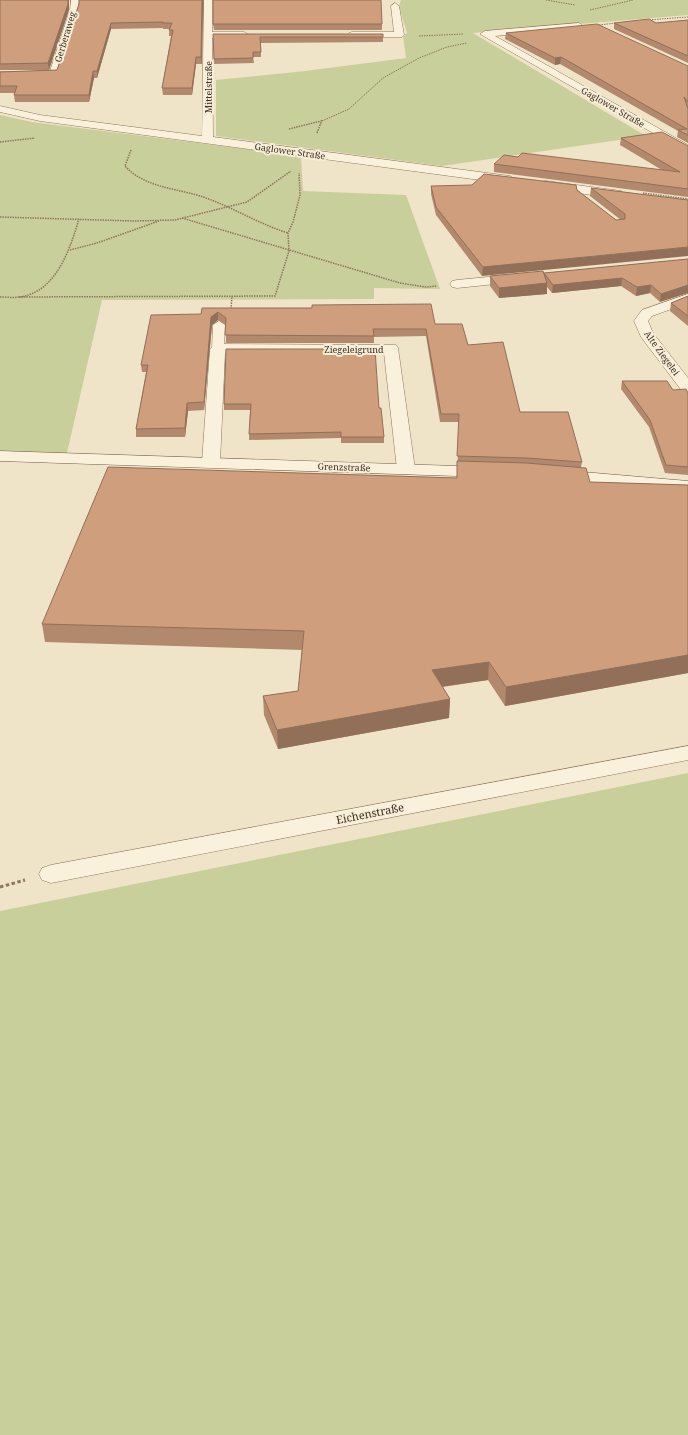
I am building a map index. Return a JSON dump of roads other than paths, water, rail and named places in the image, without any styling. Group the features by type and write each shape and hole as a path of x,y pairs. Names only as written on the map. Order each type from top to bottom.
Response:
{"street":[{"name":"Gerberaweg","path":"0,75 54,74 66,31 74,10 75,0"},
{"name":"Mittelstraße","path":"207,139 208,0"},
{"path":"341,35 399,35 394,6"},
{"name":"Gaglower Straße","path":"595,25 487,35 688,150"},
{"path":"208,35 255,35"},
{"name":"Gaglower Straße","path":"0,109 40,118 518,181"},
{"path":"534,183 635,196"},
{"path":"457,284 534,277"},
{"name":"Alte Ziegelei","path":"688,298 647,313 641,321 646,334 688,388"},
{"name":"Ziegeleigrund","path":"218,349 391,348 406,469"},
{"path":"211,462 218,349"},
{"name":"Grenzstraße","path":"0,456 502,472"},
{"path":"541,474 688,486"},
{"name":"Eichenstraße","path":"51,874 688,753"}],"lane":[{"path":"581,189 581,194 588,202"},
{"path":"218,349 219,325"}]}
